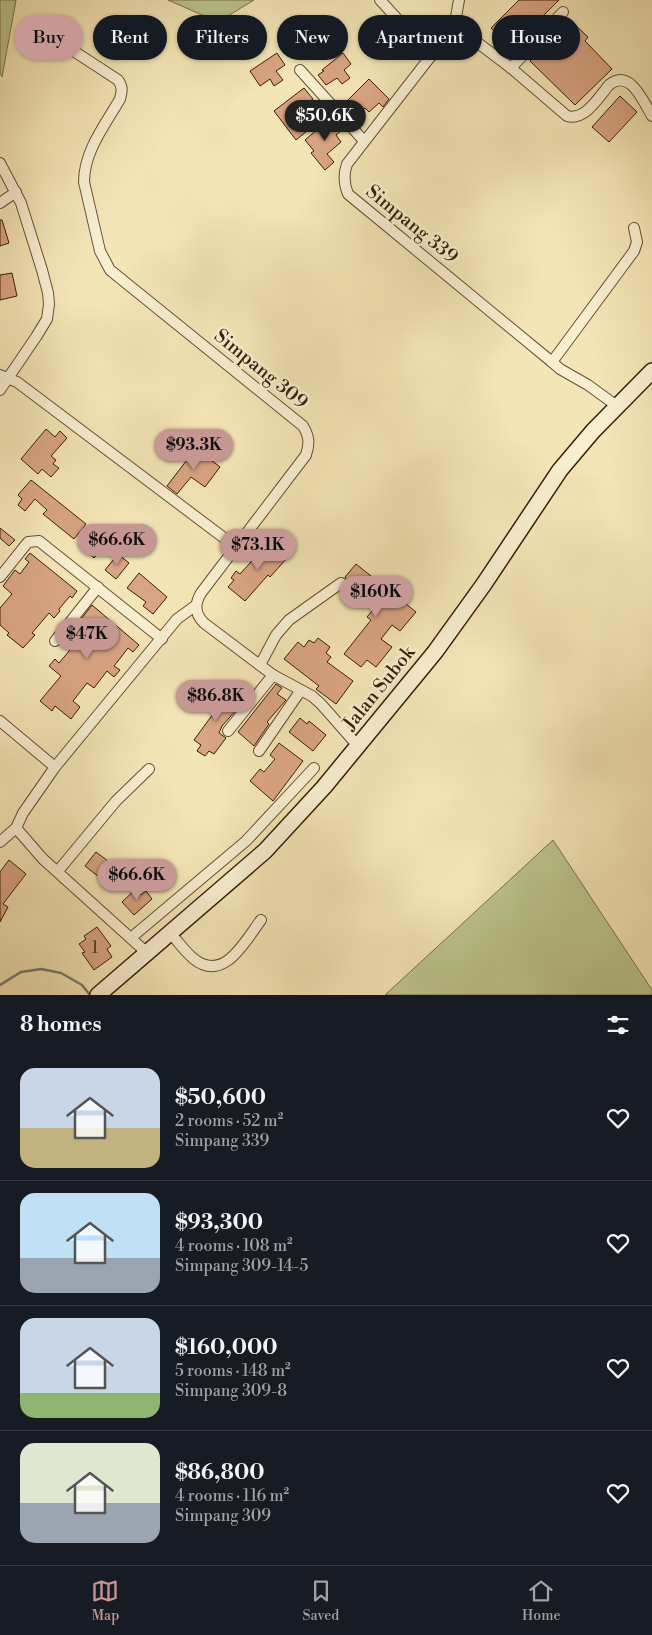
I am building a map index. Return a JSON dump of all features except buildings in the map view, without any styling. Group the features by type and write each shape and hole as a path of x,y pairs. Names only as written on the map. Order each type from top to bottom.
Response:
{"main road":[{"name":"Jalan Subok","path":"98,995 111,989 146,952 265,851 318,794 435,652 560,470 617,406 652,371"}],"street":[{"path":"380,0 394,15"},
{"path":"456,15 459,0"},
{"path":"511,68 563,12"},
{"path":"482,46 572,118 585,112 609,85 618,80 628,82 638,92 652,116"},
{"name":"Simpang 309","path":"83,57 118,80 122,85 120,99 90,151 84,172 84,182 104,261 110,270 303,426 308,435 310,445 306,455 200,593 195,606"},
{"name":"Simpang 339","path":"428,60 347,164 344,170 345,187 348,194 560,369 594,389 617,406"},
{"path":"300,70 364,141"},
{"path":"0,164 21,203 42,270 49,304 47,319 36,337 4,377 0,390"},
{"path":"0,203 16,192"},
{"path":"552,362 634,251 637,242 634,228"},
{"path":"4,377 17,382 236,547"},
{"path":"0,577 28,542 35,540 42,542 162,638"},
{"path":"260,665 276,636 289,620 341,583"},
{"path":"55,641 98,587"},
{"path":"0,842 16,828 23,813 55,767 177,619 195,606 196,612 204,623 273,675 312,696 358,746"},
{"path":"228,731 273,675"},
{"path":"259,751 301,690"},
{"path":"0,721 55,767"},
{"path":"132,938 246,841 314,768"},
{"path":"58,871 116,801 149,769"},
{"path":"16,828 43,859 146,952"},
{"path":"170,932 194,960 208,965 219,966 229,962 261,920"}],"green space":[{"path":"0,0 16,0 2,77 0,73"},
{"path":"168,0 254,0 229,15 202,15"},
{"path":"553,840 652,990 652,995 385,995"}],"waterway":[{"path":"0,985 21,972 41,969 61,973 82,985 90,995"}]}
